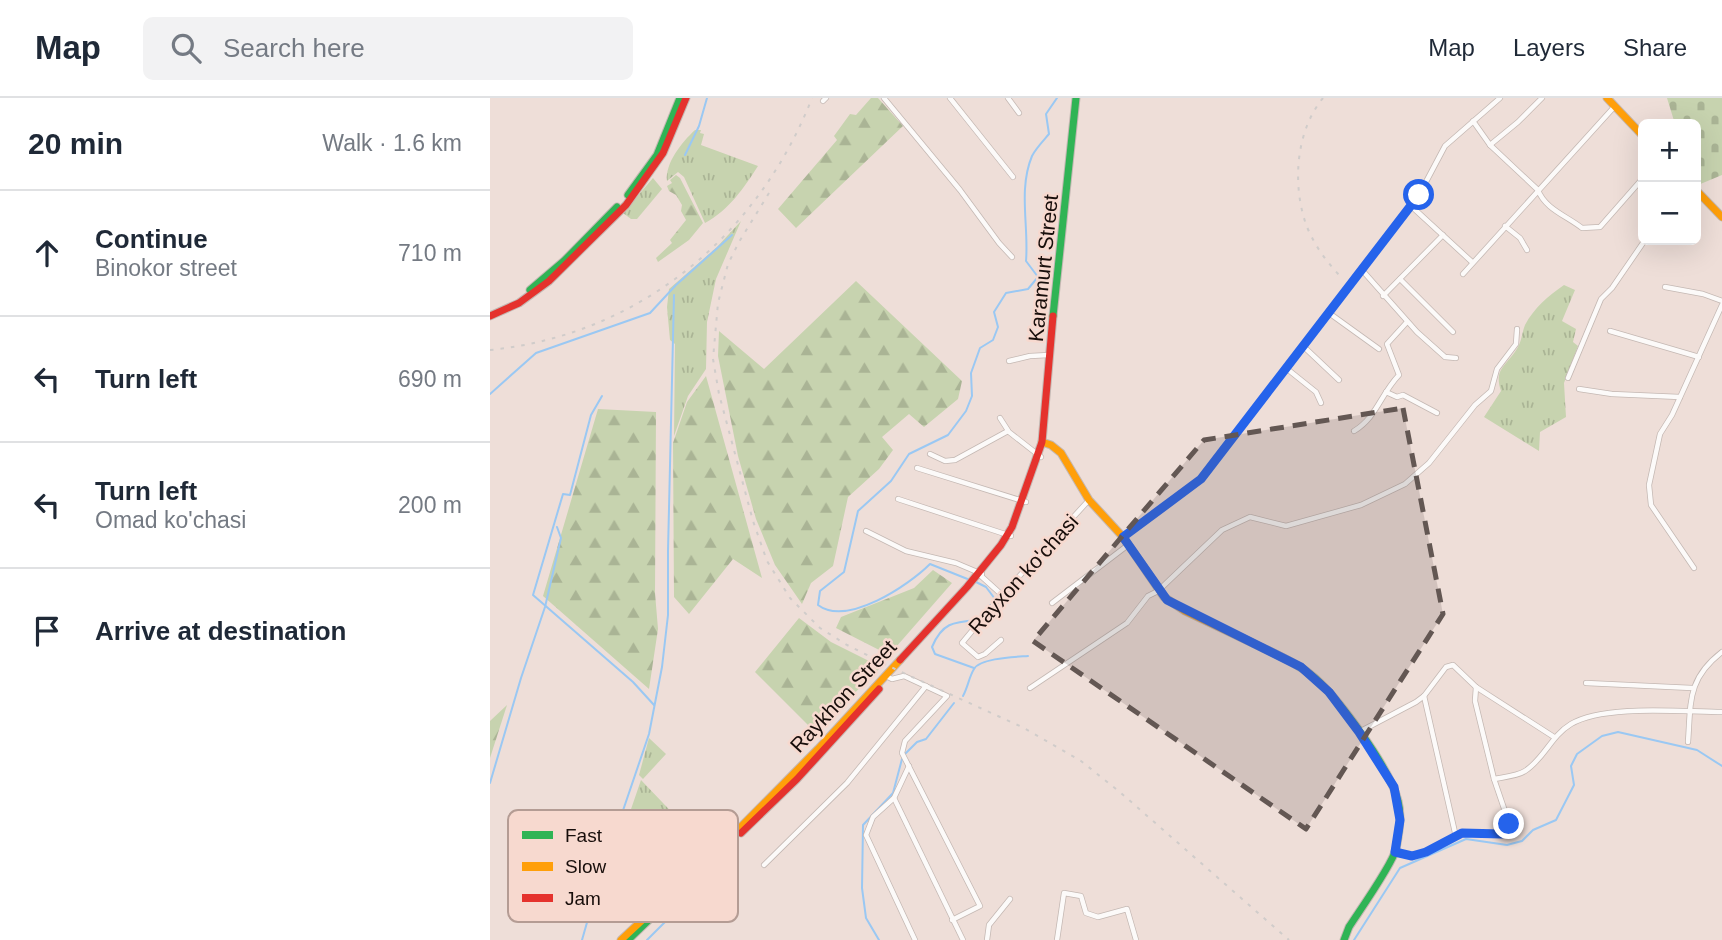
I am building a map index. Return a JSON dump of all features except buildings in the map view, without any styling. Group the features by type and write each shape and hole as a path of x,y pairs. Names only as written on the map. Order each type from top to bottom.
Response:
{"main road":[{"path":"490,314 544,279 624,199 657,155 680,98"},
{"path":"490,314 519,303 549,281 626,205 663,153 686,98"},
{"name":"Karamurt Street","path":"1043,442 1049,355 1078,98"},
{"path":"1607,98 1638,131"},
{"path":"1701,195 1722,217"},
{"name":"Karamurt Street","path":"1043,442 1057,280"},
{"path":"1043,442 1061,453 1089,500 1123,537 1158,591 1167,600 1305,670 1329,692 1359,732 1396,793 1400,820 1395,852 1349,927 1344,940"},
{"name":"Raykhon Street","path":"738,835 797,779 979,575 1009,536 1025,502 1043,442"},
{"name":"Raykhon Street","path":"738,830 888,677"},
{"name":"Raykhon Street","path":"621,940 640,922"},
{"name":"Raykhon Street","path":"628,940 647,922"}],"street":[{"path":"884,98 1012,257"},
{"path":"950,98 1013,177"},
{"path":"1008,98 1019,113"},
{"path":"1123,537 1201,479 1419,195 1445,146 1500,98"},
{"path":"1490,145 1542,98"},
{"path":"1463,274 1615,106"},
{"path":"1473,121 1490,145 1538,190 1541,198 1552,209 1567,216 1582,228 1600,227 1639,182"},
{"path":"1410,205 1472,262"},
{"path":"1505,226 1520,238 1527,250"},
{"path":"1383,296 1443,235"},
{"path":"1568,377 1601,299 1612,288 1642,245"},
{"path":"1362,270 1407,321 1446,357 1456,358"},
{"path":"1399,279 1453,332"},
{"path":"1665,287 1703,295 1722,303 1699,357 1660,434 1648,485 1651,505 1694,568"},
{"path":"1329,313 1379,349"},
{"path":"1354,431 1369,421 1399,375 1387,344 1407,321"},
{"path":"1030,688 1127,623 1148,596 1158,591 1222,530 1250,517 1286,526 1361,505 1405,484 1429,463 1475,405 1491,391 1497,369 1516,344 1517,329"},
{"path":"1610,331 1699,357"},
{"path":"1303,346 1339,380"},
{"path":"1009,361 1049,355"},
{"path":"1286,368 1316,392 1321,403"},
{"path":"1579,389 1612,394 1680,397"},
{"path":"1386,392 1397,397 1403,395 1437,413"},
{"path":"1000,418 1008,431 1040,457"},
{"path":"930,454 945,461 954,460 1008,431"},
{"path":"917,468 1025,502"},
{"path":"898,499 1009,536"},
{"name":"Rayxon ko'chasi","path":"1001,640 978,657 962,642 1089,500"},
{"path":"866,531 906,551 932,556 979,575 1002,595"},
{"path":"1052,603 1128,545"},
{"path":"1688,742 1692,688 1702,671 1722,652"},
{"path":"1359,732 1416,702 1424,696 1446,667 1453,666 1476,687 1554,737"},
{"path":"888,677 895,679 904,676 947,696 905,741 902,753 980,906 952,920"},
{"path":"1586,683 1692,688"},
{"path":"764,864 847,783 926,686"},
{"path":"1395,852 1412,856 1426,852 1455,836 1469,833 1488,835 1506,831 1509,824 1494,779 1475,701 1476,687"},
{"path":"1424,696 1455,836"},
{"path":"1494,779 1523,772 1542,755 1554,737 1572,723 1593,716 1643,710 1722,712"},
{"path":"909,764 894,798 873,817 866,835 915,940"},
{"path":"894,798 963,940"},
{"path":"1057,940 1064,892 1081,896 1086,913 1098,917 1126,909 1136,940"},
{"path":"987,940 989,925 1010,899"}],"highlighted area":[{"path":"1403,408 1443,614 1306,829 1033,641 1204,440"}],"green space":[{"path":"871,98 878,98 903,126 796,228 778,209 837,140 834,136 850,114 856,115"},
{"path":"1667,98 1722,98 1722,175 1701,184 1701,119 1673,119"},
{"path":"695,130 701,130 700,133 704,134 701,145 758,166 729,205 705,223 684,177 678,172 667,181 672,160"},
{"path":"676,175 703,223 689,240 658,262 656,258 672,243 670,240 686,220 681,211 682,205 667,186"},
{"path":"653,178 662,189 637,219 631,219 623,213"},
{"path":"741,221 716,279 707,322 706,369 688,396 674,436 675,344 670,340 667,307 669,289 717,247"},
{"path":"856,281 962,381 958,399 924,427 909,414 882,437 893,450 879,469 848,497 833,566 811,583 802,604 775,565 756,519 738,456 718,356 719,331 764,369"},
{"path":"1564,285 1575,290 1562,321 1576,329 1573,342 1578,346 1564,383 1566,417 1540,432 1539,451 1484,417 1501,391 1500,372 1518,347 1525,325 1542,303"},
{"path":"706,376 762,578 733,559 689,614 674,597 673,443 687,402"},
{"path":"598,409 656,412 655,593 658,629 649,689 543,596"},
{"path":"933,570 952,583 889,655 836,628 841,617 914,588"},
{"path":"799,618 831,642 881,667 815,732 755,672"},
{"path":"507,705 490,758 490,721"},
{"path":"649,738 666,754 643,779 639,775"},
{"path":"641,780 670,810 631,810"}],"waterway":[{"path":"685,155 699,126 707,98"},
{"path":"970,580 930,564 893,592 861,607 845,611 830,610 818,605 820,591 844,572 858,511 891,481 909,454 948,435 966,411 972,396 971,373 980,348 993,340 998,327 994,312 1006,293 1028,289 1038,277 1026,261 1026,182 1032,156 1049,134 1046,114 1057,98"},
{"path":"490,394 536,353 650,313 676,285 732,235"},
{"path":"623,810 649,734 662,667 668,615 674,295"},
{"path":"602,396 591,415 570,495 563,494 533,595 633,682 654,705"},
{"path":"490,783 545,607 561,538 557,527"},
{"path":"976,582 986,587 995,599"},
{"path":"974,668 935,654 932,647 944,628 955,623 977,620 990,605"},
{"path":"963,696 972,672 978,665 998,659 1028,656"},
{"path":"905,754 917,742 926,739 954,703"},
{"path":"1354,940 1400,868 1466,839 1507,845 1522,841 1533,830 1556,820 1574,785 1571,766 1577,754 1602,736 1618,732 1697,750 1722,766"},
{"path":"879,940 866,918 862,888 863,825 893,793 902,759"},
{"path":"582,940 587,922"},
{"path":"647,940 665,922"}],"railway":[{"path":"490,350 544,341 596,324 643,300 687,270 726,234 760,193 789,148 812,98"},
{"path":"1323,98 1314,112 1302,143 1299,195 1310,234 1340,276"},
{"path":"769,193 728,264 718,303 713,359 719,394 753,521 767,561 790,598 820,628 847,645 1022,727 1081,761 1289,940"}],"traffic: fast":[{"path":"628,195 657,155 680,98"},
{"path":"1053,316 1076,98"},
{"path":"530,290 564,261 617,207"},
{"path":"1263,648 1305,670 1334,698 1385,770 1398,801 1400,825 1396,849 1349,927 1344,940"},
{"path":"628,940 647,922"}],"traffic: slow":[{"path":"1607,98 1638,131"},
{"path":"1701,195 1722,217"},
{"path":"1042,442 1061,453 1089,500 1123,537 1164,597 1185,611 1263,648"},
{"path":"738,830 900,660"},
{"path":"621,940 640,922"}],"traffic: jam":[{"path":"490,316 519,303 549,281 626,205 663,153 686,98"},
{"path":"900,660 967,587 1012,527 1042,442 1053,316"},
{"path":"741,833 797,779 879,689"}],"route":[{"path":"1419,195 1201,479 1123,537 1158,591 1167,600 1301,667 1329,692 1359,732 1394,787 1400,820 1395,852 1412,856 1426,852 1462,833 1502,834 1509,824"}]}
